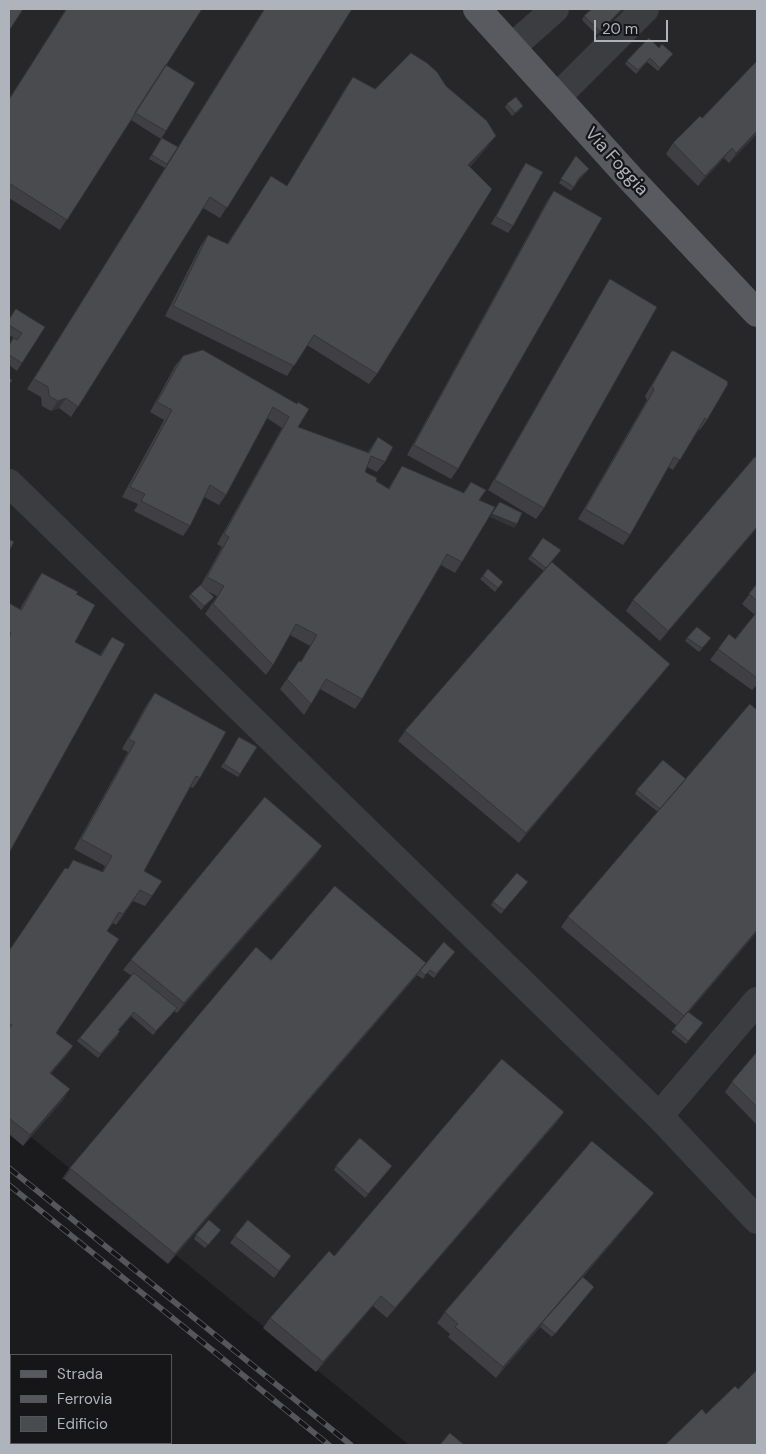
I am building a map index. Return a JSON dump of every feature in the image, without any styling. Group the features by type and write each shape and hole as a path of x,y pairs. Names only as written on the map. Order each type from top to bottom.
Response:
{"main road":[{"name":"Via Foggia","path":"477,9 630,178 757,313"}],"street":[{"path":"512,47 554,9"},
{"path":"557,97 645,9"},
{"path":"9,484 658,1116 757,1220"},
{"path":"658,1116 757,1001"}],"shaded area":[{"path":"9,9 757,9 757,1445 409,1445 9,1119"}],"building":[{"path":"9,9 23,9 9,31"},
{"path":"67,9 202,9 67,220 9,183 9,100"},
{"path":"265,9 352,9 227,208 210,197 78,407 66,398 58,401 49,396 48,387 34,379"},
{"path":"592,9 622,9 600,31 584,16"},
{"path":"649,38 659,48 662,44 673,54 660,68 650,58 638,70 627,61"},
{"path":"411,53 437,72 446,86 487,121 496,136 468,165 492,189 377,374 314,335 294,366 173,306 208,235 228,244 271,176 287,186 353,77 375,89"},
{"path":"757,61 757,131 736,153 732,148 705,176 673,143 700,116 702,118"},
{"path":"166,65 195,83 166,131 135,113"},
{"path":"516,97 523,106 515,113 507,104"},
{"path":"162,138 178,147 167,164 152,155"},
{"path":"576,156 589,169 579,178 574,187 561,179"},
{"path":"526,163 543,172 513,226 496,217"},
{"path":"554,191 602,218 458,469 414,445"},
{"path":"610,279 657,307 544,508 495,480"},
{"path":"16,309 45,327 22,363 9,355 9,346 13,338 17,340 22,333 9,325 9,320"},
{"path":"203,350 309,409 298,427 369,453 378,437 393,447 385,462 371,456 365,472 377,478 376,481 389,489 402,466 464,493 471,482 486,490 479,500 495,507 462,562 447,554 362,699 326,679 311,704 287,679 299,661 301,662 317,635 296,624 273,665 213,604 224,586 207,577 229,537 224,534 289,417 273,407 226,495 210,485 190,526 141,501 145,494 130,487 172,410 157,402 183,356"},
{"path":"672,351 727,381 728,384 680,460 674,457 630,535 585,509 654,390 652,386"},
{"path":"755,457 757,458 757,527 668,631 633,600"},
{"path":"500,502 522,513 517,524 492,514"},
{"path":"543,538 561,550 546,568 531,556"},
{"path":"9,539 14,542 9,551"},
{"path":"552,562 670,664 526,833 405,731"},
{"path":"488,569 503,582 498,588 483,576"},
{"path":"42,573 78,592 76,594 95,605 75,642 101,656 112,637 125,644 9,853 9,637 11,633 9,632 9,603 21,610"},
{"path":"757,584 757,601 749,594"},
{"path":"201,585 214,597 204,606 191,594"},
{"path":"757,612 757,678 718,649 729,634 735,639"},
{"path":"697,627 711,638 702,648 687,638"},
{"path":"155,693 226,732 200,778 196,776 144,871 162,881 152,896 140,890 123,914 119,912 107,931 119,939 56,1033 73,1046 50,1073 70,1089 30,1135 9,1118 9,1029 12,1025 9,1023 9,951 65,868 68,869 73,860 103,872 112,856 81,839 135,742 129,739"},
{"path":"750,704 757,710 757,930 684,1016 568,917"},
{"path":"239,737 257,747 240,774 224,764"},
{"path":"663,760 686,779 660,809 637,790"},
{"path":"265,797 322,846 184,1003 131,960"},
{"path":"517,873 528,882 504,910 493,902"},
{"path":"335,886 426,963 175,1254 69,1169 256,947 271,960"},
{"path":"444,942 455,952 436,974 430,970 425,975 420,971"},
{"path":"134,973 177,1008 156,1031 134,1012 100,1054 80,1038"},
{"path":"688,1012 703,1023 688,1041 674,1029"},
{"path":"757,1052 757,1107 732,1082"},
{"path":"502,1059 564,1112 395,1308 381,1296 323,1362 270,1318 329,1251 334,1256"},
{"path":"360,1138 392,1166 368,1194 336,1166"},
{"path":"592,1141 654,1193 503,1367 455,1327 458,1324 445,1312"},
{"path":"209,1220 221,1230 208,1245 196,1235"},
{"path":"248,1220 291,1256 279,1271 235,1236"},
{"path":"583,1277 594,1287 555,1334 542,1323"},
{"path":"757,1370 757,1445 665,1445 702,1409 706,1414 735,1386 738,1389"},
{"path":"450,1433 463,1444 440,1445"}],"railway":[{"path":"9,1168 351,1445"},
{"path":"9,1185 329,1445"}]}
